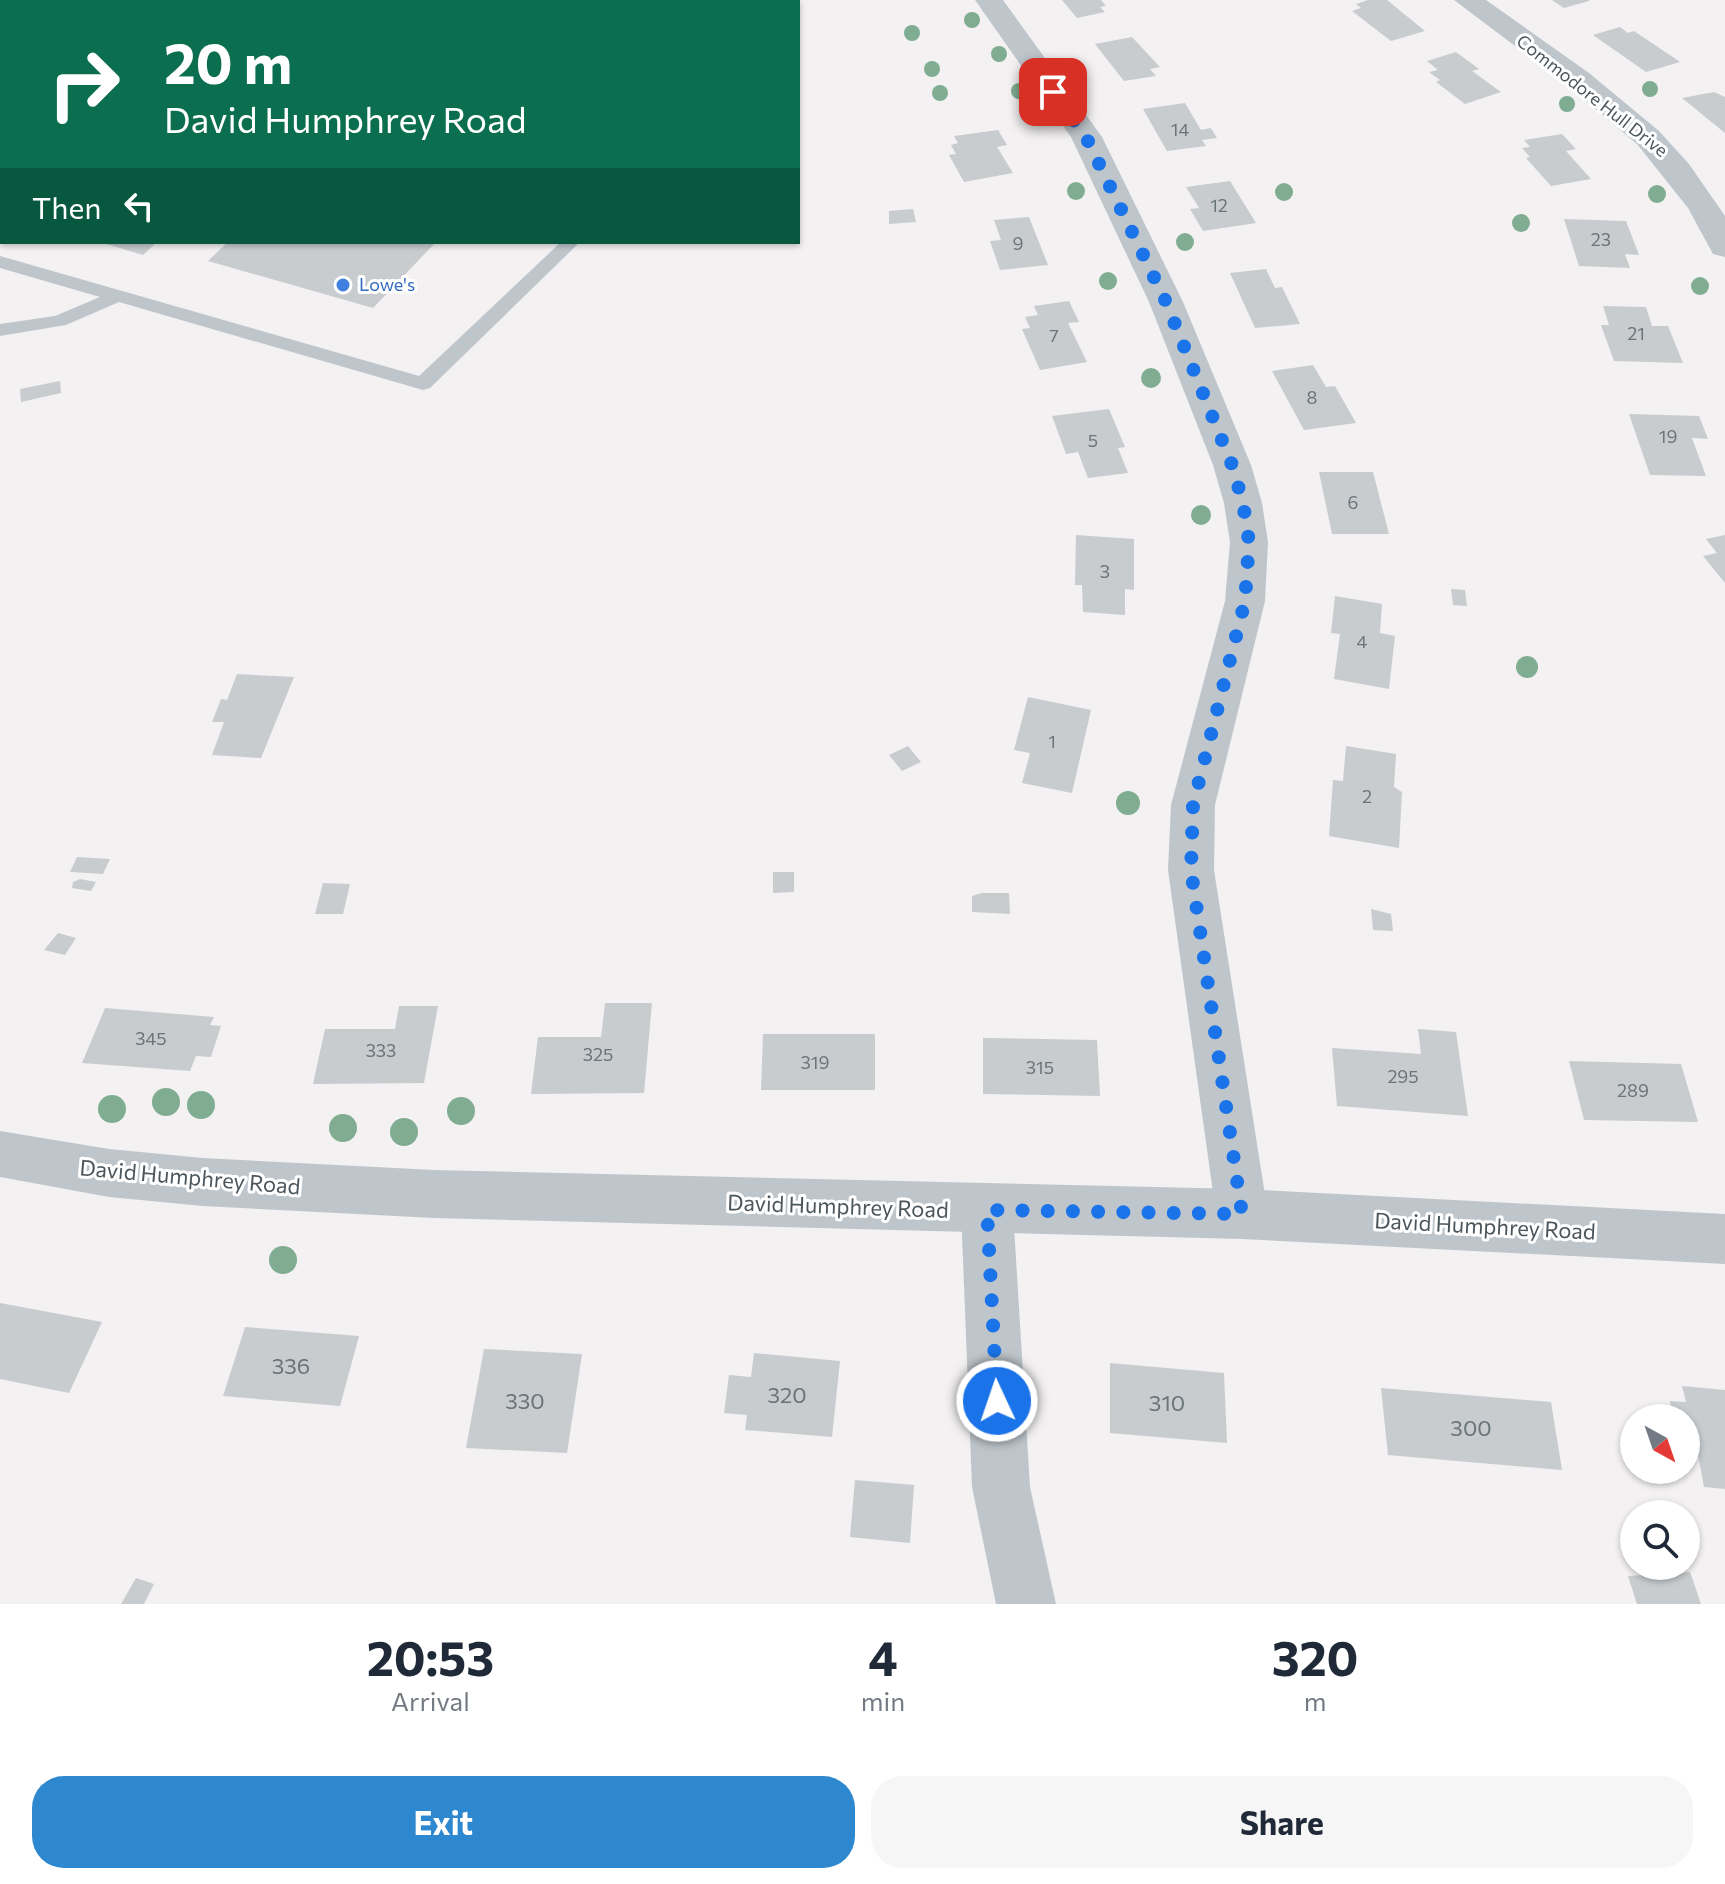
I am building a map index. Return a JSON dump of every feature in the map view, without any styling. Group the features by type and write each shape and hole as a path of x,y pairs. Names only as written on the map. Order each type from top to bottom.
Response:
{"street":[{"path":"989,0 1086,137 1166,302 1232,465 1243,503 1249,542 1245,601 1193,805 1191,870 1242,1214"},
{"name":"Commodore Hull Drive","path":"1468,0 1651,140 1689,180 1725,247"},
{"name":"David Humphrey Road","path":"0,1154 109,1173 203,1182 434,1194 1242,1214 1725,1239"},
{"path":"987,1210 1001,1487 1026,1604"}],"lane":[{"path":"0,262 423,384 569,244"},
{"path":"0,330 59,321 118,296"}],"building":[{"path":"1062,0 1101,0 1106,6 1100,7 1105,12 1077,18"},
{"path":"1368,0 1387,0 1425,31 1391,41 1352,11 1361,8 1356,4"},
{"path":"1552,0 1589,0 1589,1 1564,8"},
{"path":"1620,27 1628,33 1634,31 1680,62 1646,72 1593,35"},
{"path":"1132,37 1160,67 1150,69 1156,76 1124,81 1095,44"},
{"path":"1456,52 1479,69 1472,71 1501,92 1465,104 1436,82 1440,80 1429,72 1438,70 1427,61"},
{"path":"1714,92 1725,97 1725,133 1682,98"},
{"path":"1185,103 1201,130 1211,128 1217,138 1202,140 1206,146 1167,151 1143,109"},
{"path":"998,130 1007,145 997,147 1013,173 964,182 949,155 956,154 951,145 958,143 954,136"},
{"path":"1562,134 1576,149 1566,151 1591,179 1551,186 1526,158 1530,157 1522,148 1530,147 1524,140"},
{"path":"1230,181 1256,223 1203,231 1190,209 1199,208 1186,187"},
{"path":"913,209 916,222 889,224 889,211"},
{"path":"1029,217 1048,265 1000,270 990,241 1001,240 994,220"},
{"path":"1564,219 1626,221 1639,255 1625,254 1630,268 1579,266"},
{"path":"107,244 155,244 143,255"},
{"name":"Lowe's","path":"226,244 434,244 373,308 208,261"},
{"path":"1266,269 1275,288 1282,287 1300,324 1255,328 1230,273"},
{"path":"1069,301 1079,322 1068,323 1087,362 1040,370 1022,329 1030,328 1025,317 1038,315 1034,306"},
{"path":"1603,306 1646,307 1652,326 1668,326 1683,363 1614,361 1601,325 1609,325"},
{"path":"1313,365 1326,387 1335,386 1356,423 1304,430 1272,371"},
{"path":"60,381 61,393 21,402 20,389"},
{"path":"1109,409 1125,447 1118,448 1128,473 1088,478 1078,452 1066,454 1052,416"},
{"path":"1629,414 1699,416 1708,439 1692,438 1706,476 1650,475"},
{"path":"1319,472 1373,472 1389,534 1332,534"},
{"path":"1076,535 1134,539 1134,590 1125,589 1125,615 1083,612 1082,585 1075,585"},
{"path":"1725,535 1725,583 1703,556 1717,553 1706,539"},
{"path":"1451,589 1465,590 1467,606 1453,605"},
{"path":"1335,596 1382,604 1380,633 1395,636 1389,689 1334,679 1340,634 1331,633"},
{"path":"237,674 294,677 261,758 212,755 224,722 212,722 221,699 227,700"},
{"path":"1028,697 1091,710 1072,793 1022,783 1030,753 1014,750"},
{"path":"908,746 921,762 902,771 889,755"},
{"path":"1346,746 1396,754 1394,787 1402,792 1399,848 1329,836 1333,780 1343,781"},
{"path":"77,857 110,859 103,874 70,872"},
{"path":"773,872 794,872 794,892 773,893"},
{"path":"80,879 96,882 91,891 72,888 73,882"},
{"path":"323,883 350,884 343,914 315,914"},
{"path":"1009,893 1010,914 972,912 972,896"},
{"path":"1371,909 1391,914 1393,931 1373,930"},
{"path":"58,933 76,938 65,955 44,950"},
{"path":"605,1003 652,1003 644,1093 531,1094 538,1037 601,1037"},
{"path":"399,1006 438,1006 424,1083 313,1084 325,1029 395,1029"},
{"path":"105,1008 214,1017 210,1025 221,1026 211,1057 196,1056 190,1071 82,1063"},
{"path":"1418,1029 1456,1032 1468,1116 1337,1106 1332,1048 1421,1054"},
{"path":"763,1034 875,1034 875,1090 761,1090"},
{"path":"983,1038 1097,1040 1100,1096 983,1094"},
{"path":"1569,1061 1681,1064 1698,1122 1584,1120"},
{"path":"0,1303 102,1322 69,1393 0,1379"},
{"path":"245,1327 359,1336 340,1406 223,1396"},
{"path":"484,1349 582,1354 567,1453 466,1448"},
{"path":"754,1353 840,1361 832,1437 745,1430 747,1415 724,1413 729,1375 751,1377"},
{"path":"1110,1363 1224,1373 1227,1443 1110,1433"},
{"path":"1682,1386 1725,1390 1725,1489 1704,1487 1700,1466 1700,1404 1671,1404 1670,1401 1686,1402"},
{"path":"1381,1388 1551,1402 1562,1470 1388,1455"},
{"path":"855,1480 914,1485 910,1543 850,1537"},
{"path":"136,1578 154,1584 144,1604 121,1604"},
{"path":"1629,1580 1693,1580 1701,1604 1637,1604"}],"place":[{"name":"Lowe's","path":"343,285"}],"route":[{"path":"997,1401 987,1210 1242,1214 1191,870 1193,805 1245,601 1249,542 1243,503 1232,465 1166,302 1086,137 1053,92"}]}
